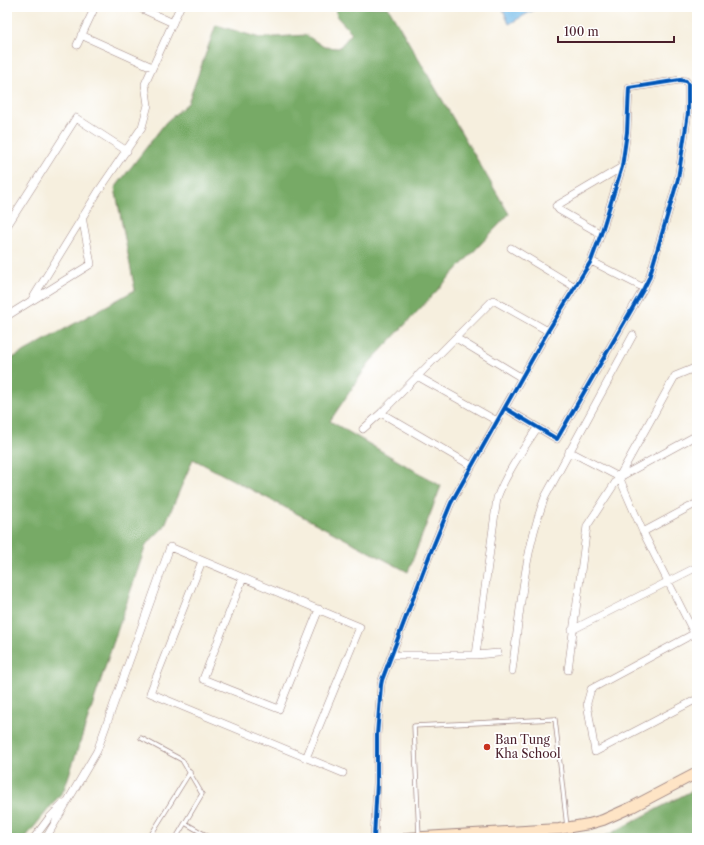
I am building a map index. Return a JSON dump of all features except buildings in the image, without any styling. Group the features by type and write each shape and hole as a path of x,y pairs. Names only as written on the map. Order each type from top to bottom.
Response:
{"street":[{"path":"77,44 95,7"},
{"path":"138,7 173,23"},
{"path":"31,301 82,217 142,127 148,105 145,84 180,7"},
{"path":"81,35 152,67"},
{"path":"374,838 377,783 377,735 381,685 424,568 451,503 548,331 591,260 601,234 622,167 627,132 629,88 680,80 686,81 688,84 688,113 678,179 649,278 644,288 557,439 505,408"},
{"path":"7,226 76,118 126,151"},
{"path":"601,234 559,210 556,206 622,167"},
{"path":"7,316 91,264 82,217"},
{"path":"511,248 575,287"},
{"path":"591,260 644,288"},
{"path":"363,429 456,338 492,300 548,331"},
{"path":"512,671 530,543 534,525 544,497 633,335"},
{"path":"456,338 522,378"},
{"path":"568,670 572,630 587,526 619,477 675,376 697,366"},
{"path":"417,376 497,421"},
{"path":"381,413 472,466"},
{"path":"476,654 498,498 501,488 508,475 538,428"},
{"path":"619,477 697,435"},
{"path":"570,451 619,477 642,532 696,635 591,689 587,703 594,752 697,699"},
{"path":"642,532 697,503"},
{"path":"46,838 97,751 170,547 360,627 306,758"},
{"path":"202,560 150,693 343,773"},
{"path":"572,630 697,567"},
{"path":"242,578 203,679 279,709 319,610"},
{"path":"392,655 498,653"},
{"path":"407,838 567,827 588,824 603,820 632,807 697,773"},
{"path":"34,838 49,818 70,797"}],"lane":[{"path":"419,837 414,726 555,719 567,827"},
{"path":"141,738 182,760 202,794 176,838"},
{"path":"149,838 190,772"},
{"path":"186,823 211,838"}],"green space":[{"path":"335,7 388,7 509,214 369,363 330,421 441,486 408,572 193,459 164,527 146,545 64,790 25,838 7,838 7,361 135,290 115,188 166,122 188,103 216,25 260,38 306,35 324,47 339,48 352,33 337,17"},
{"path":"697,788 697,838 602,838"}],"water":[{"path":"502,7 539,7 509,24"}],"cycle path":[{"path":"374,838 377,783 377,735 382,680 451,503 548,331 591,261 622,167 627,132 629,88 680,80 686,81 688,84 688,113 678,179 649,278 644,288 557,439 505,408"}],"place":[{"name":"Ban Tung Kha School","path":"487,747"}]}
